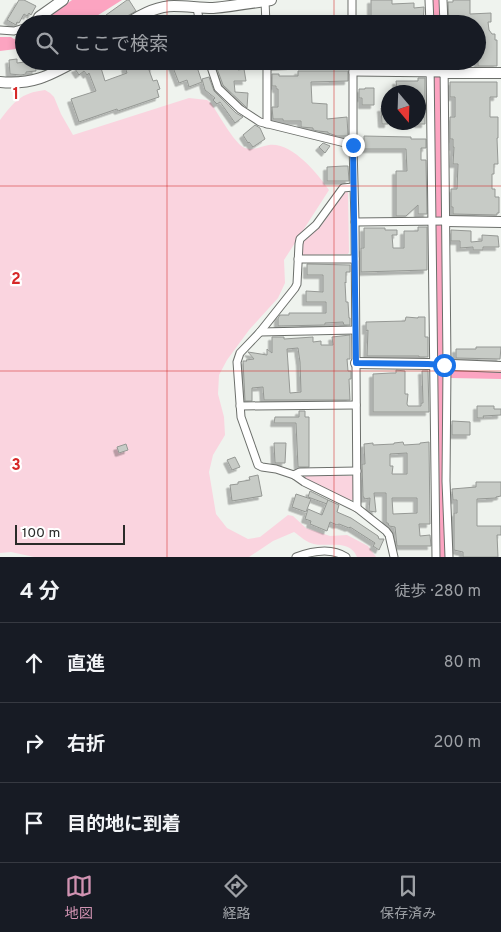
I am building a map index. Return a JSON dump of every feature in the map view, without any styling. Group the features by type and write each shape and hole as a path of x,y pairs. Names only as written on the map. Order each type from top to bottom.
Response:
{"street":[{"path":"42,15 63,0"},
{"path":"150,15 171,3 198,8 234,6 268,0 267,15"},
{"path":"352,0 352,15"},
{"path":"430,0 430,15"},
{"path":"443,0 444,15"},
{"path":"198,8 199,15"},
{"path":"0,30 15,31"},
{"path":"0,82 14,84 33,81 60,70"},
{"path":"212,70 222,94 245,113 260,122 353,145"},
{"path":"267,70 267,124"},
{"path":"353,70 357,508"},
{"path":"401,70 437,73 501,73"},
{"path":"435,70 437,73 444,222 436,557"},
{"path":"439,70 437,73 433,221 449,557"},
{"path":"353,187 343,188 316,225 300,239 297,284 295,288 260,332 240,353 237,362 241,417 258,465 294,475 304,482 357,508 386,531 389,535 394,557"},
{"path":"355,222 501,222"},
{"path":"298,259 355,259"},
{"path":"260,332 355,330"},
{"path":"356,363 501,366"},
{"path":"240,406 356,405"},
{"path":"294,475 300,472 357,471"},
{"path":"296,557 311,551 337,551 346,557"}],"shaded area":[{"path":"72,0 122,0 98,15 52,15"},
{"path":"0,37 11,37 14,39 15,49 0,51"},
{"path":"45,90 54,97 73,135 189,98 207,100 243,147 253,149 278,145 286,148 303,160 318,175 329,190 284,260 285,283 278,298 249,330 227,360 219,375 218,394 224,417 225,435 213,455 209,472 216,514 227,528 248,539 260,537 288,515 293,516 306,528 330,536 347,535 368,546 376,557 357,557 354,551 344,546 311,543 294,532 273,541 249,557 34,557 11,552 0,553 0,120 18,99 29,93"},
{"path":"347,190 348,254 303,255 303,242 321,226"},
{"path":"306,475 353,476 353,499 350,502 304,479"}],"building":[{"path":"19,0 24,0 36,6 31,15 29,13 28,15 15,15 15,24 7,20"},
{"path":"127,0 129,0 136,11 129,15 106,15"},
{"path":"371,0 392,0 392,4 414,3 414,8 424,7 424,15 371,15"},
{"path":"453,0 470,0 470,14 491,13 491,22 488,22 489,30 492,34 495,34 495,40 497,40 497,66 486,66 486,15 449,15 448,2 453,2"},
{"path":"15,59 15,70 36,71 26,72 26,74 21,75 10,74 9,60"},
{"path":"76,70 102,70 105,81 127,73 126,70 149,70 153,81 157,80 160,89 157,90 159,97 79,122 71,99 96,91 89,73 87,75 84,71 79,75"},
{"path":"174,70 198,70 202,82 189,87 187,80 179,83"},
{"path":"218,70 244,70 246,81 234,81 235,92 248,93 247,108 223,85"},
{"path":"298,71 348,71 348,81 311,82 312,103 327,104 327,119 347,117 348,136 337,136 328,132 313,130 313,128 301,127 301,121 273,119 272,107 278,107 278,89 276,89 276,86 272,86 272,74 298,76"},
{"path":"209,77 214,91 236,113 243,117 235,123 220,102 217,104 213,100 215,98 205,90 202,79"},
{"path":"418,78 425,78 425,85 396,85 396,81 418,81"},
{"path":"450,82 497,82 497,97 490,97 490,117 498,117 498,164 494,164 494,174 492,174 492,189 495,189 495,197 499,197 499,213 497,215 453,214 451,189 457,189 458,164 453,164 454,147 453,139 450,139 450,117 455,117 455,97 450,97"},
{"path":"374,88 374,105 362,105 362,98 359,98 359,89"},
{"path":"255,125 260,128 265,139 253,147 243,135"},
{"path":"364,136 426,139 426,148 421,148 421,160 426,160 427,214 418,214 418,205 406,216 396,216 396,171 407,171 406,149 364,149"},
{"path":"323,143 330,146 325,153 319,147"},
{"path":"348,166 349,181 327,181 327,167"},
{"path":"418,227 427,227 427,270 361,272 361,248 364,248 364,228 397,230 397,235 392,235 393,248 404,248 404,231 418,231"},
{"path":"451,230 471,231 471,242 482,241 482,235 498,236 499,247 483,247 483,250 473,250 473,247 460,248 460,241 451,241"},
{"path":"307,264 350,265 350,272 346,272 345,282 350,325 344,325 343,322 325,323 325,325 278,326 280,315 289,315 289,313 326,313 326,302 306,302 306,291 323,292 323,275 307,275"},
{"path":"406,317 425,317 428,357 367,356 368,330 366,331 366,322 405,321"},
{"path":"350,335 350,359 347,359 348,371 351,371 351,379 349,379 350,400 264,400 263,387 252,388 252,401 245,401 243,361 254,359 248,352 267,355 267,349 272,353 272,337 284,337 284,339 313,337 313,342 321,341 321,345 333,345 332,337","holes":["298,348 301,392 290,393 287,349"]},
{"path":"476,347 501,347 500,359 456,358 456,349 476,349"},
{"path":"396,370 405,371 405,394 408,394 408,406 421,406 421,403 423,403 422,371 428,371 429,412 373,412 373,374 396,373"},
{"path":"477,406 494,406 494,409 501,409 501,415 477,418"},
{"path":"299,411 305,411 305,417 309,417 309,467 298,467 296,423 274,423 275,417 299,417"},
{"path":"452,421 470,422 470,435 452,435"},
{"path":"403,442 404,445 429,442 430,524 419,524 420,536 430,535 431,546 397,546 395,527 389,526 386,523 386,493 374,493 376,512 369,511 370,498 364,499 363,497 362,464 365,464 364,444","holes":["407,453 407,474 392,474 393,466 390,466 390,454","392,498 417,498 417,513 393,514"]},
{"path":"274,443 286,443 285,463 275,463"},
{"path":"126,444 128,450 119,453 117,447"},
{"path":"235,457 240,467 232,470 227,460"},
{"path":"258,475 262,496 232,501 230,485 250,480 249,477"},
{"path":"476,482 501,482 501,496 477,499 477,526 501,526 501,535 497,535 498,557 463,557 463,552 454,550 454,513 457,513 457,500 453,500 452,489 476,487"},
{"path":"310,491 328,500 327,504 308,497"},
{"path":"296,494 311,499 306,512 292,507"},
{"path":"328,500 339,505 337,512 351,518 378,536 379,539 384,539 379,550 373,546 375,543 350,527 330,522 327,531 310,524 311,521 305,519 308,509 322,515"}],"waterway":[{"path":"436,0 436,15"},
{"path":"436,70 439,357"},
{"path":"451,374 501,375"},
{"path":"439,375 441,557"}],"route":[{"path":"353,145 356,363 444,365"}]}
